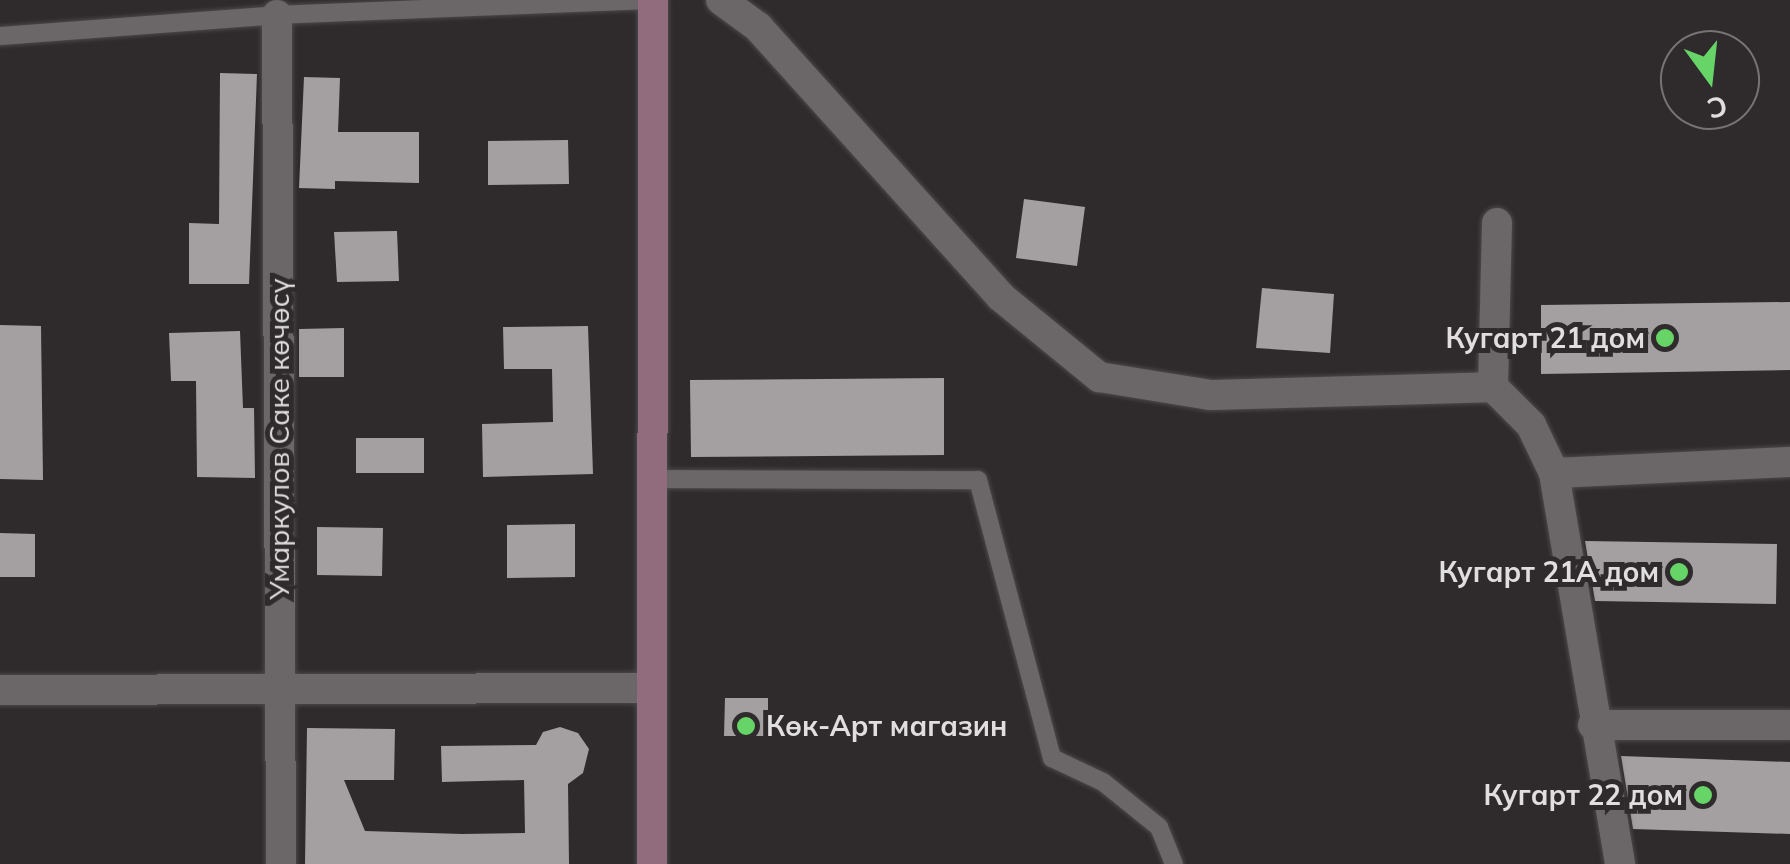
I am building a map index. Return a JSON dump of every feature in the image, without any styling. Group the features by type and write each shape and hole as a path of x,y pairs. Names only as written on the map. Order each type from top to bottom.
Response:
{"main road":[{"path":"652,864 649,688 653,0"}],"street":[{"path":"722,0 758,27 1001,296 1099,377 1210,395 1493,387 1531,424 1554,474 1593,725 1620,864"},
{"name":"Умаркулов Саке көчөсү","path":"277,15 281,864"},
{"path":"1493,387 1497,224"},
{"path":"1554,474 1790,462"},
{"path":"0,690 649,688"},
{"path":"1593,725 1790,725"}],"lane":[{"path":"0,36 277,15 653,0"},
{"path":"650,479 978,480 1052,758 1103,782 1159,827 1174,864"}],"building":[{"path":"220,73 257,74 249,284 189,284 189,223 219,224"},
{"path":"304,77 340,78 338,132 419,132 419,183 335,181 335,189 299,188"},
{"path":"568,140 569,184 488,185 488,141"},
{"path":"1024,199 1085,207 1077,266 1016,258"},
{"path":"397,231 399,281 337,282 334,232"},
{"path":"1262,288 1334,294 1330,353 1256,348"},
{"name":"Кугарт 21 дом","path":"1790,302 1790,370 1541,374 1541,305"},
{"path":"0,325 41,326 43,480 0,479"},
{"path":"588,326 593,474 483,477 482,424 553,422 552,369 504,369 503,327"},
{"path":"344,328 344,377 299,377 299,329"},
{"path":"240,331 243,408 254,408 255,478 197,477 196,381 171,381 169,333"},
{"path":"944,378 944,455 691,457 690,380"},
{"path":"356,438 424,438 424,473 356,473"},
{"path":"575,524 575,577 507,578 507,525"},
{"path":"317,527 383,528 382,576 317,575"},
{"path":"0,533 35,534 35,577 0,577"},
{"name":"Кугарт 21А дом","path":"1585,541 1777,544 1776,604 1595,601"},
{"name":"Көк-Арт магазин","path":"725,698 768,698 768,736 724,736"},
{"path":"560,727 578,733 589,749 583,773 568,784 569,864 305,864 307,728 395,729 394,780 344,780 365,831 462,834 525,833 524,780 442,782 441,746 536,745 543,732"},
{"name":"Кугарт 22 дом","path":"1621,756 1790,762 1790,834 1633,829"}],"place":[{"name":"Кугарт 21 дом","path":"1665,338"},
{"name":"Кугарт 21А дом","path":"1679,572"},
{"name":"Көк-Арт магазин","path":"746,726"},
{"name":"Кугарт 22 дом","path":"1703,795"}]}
